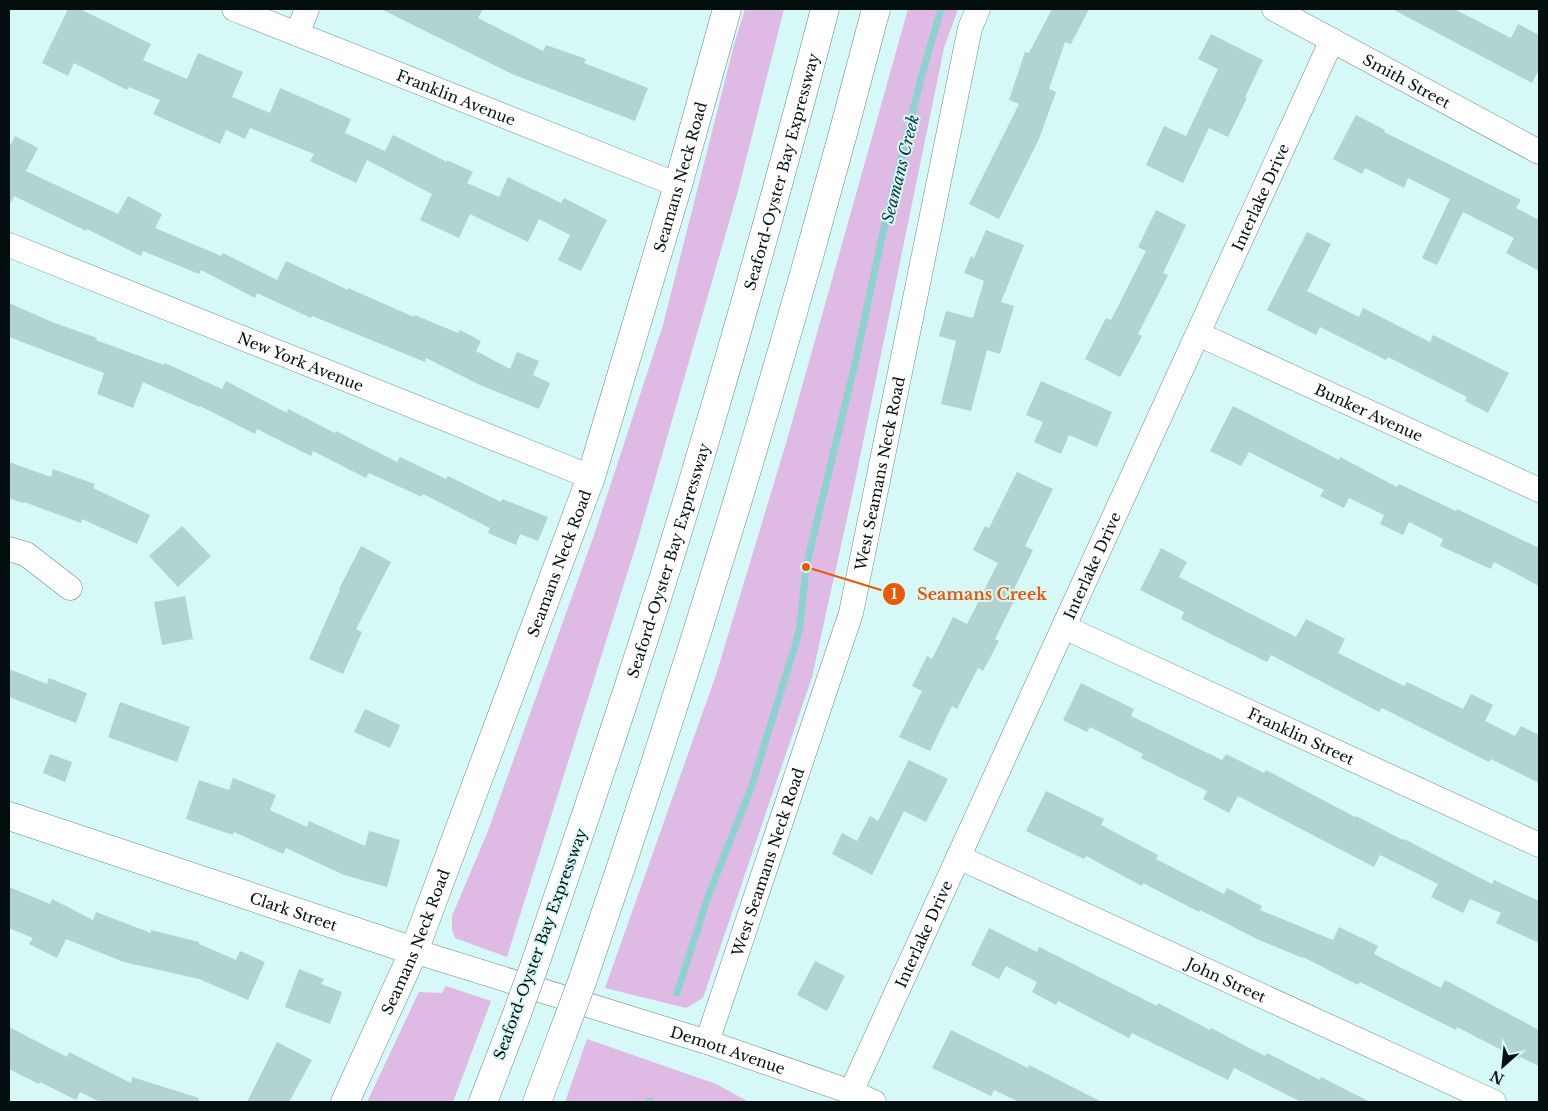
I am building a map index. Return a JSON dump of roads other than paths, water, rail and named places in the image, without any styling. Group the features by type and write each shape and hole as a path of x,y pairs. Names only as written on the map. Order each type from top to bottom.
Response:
{"main road":[{"name":"Seamans Neck Road","path":"344,1102 414,951 591,477 678,185 727,9"},
{"name":"Seaford-Oyster Bay Expressway","path":"483,1102 535,964 594,792 704,445 760,249 825,9"},
{"path":"536,1102 581,990 752,459 813,244 876,9"},
{"name":"Clark Street","path":"9,816 414,951"}],"street":[{"name":"Franklin Avenue","path":"234,9 678,185"},
{"path":"297,34 307,9"},
{"name":"West Seamans Neck Road","path":"707,1042 851,613 970,28 978,9"},
{"name":"Smith Street","path":"1274,9 1539,152"},
{"name":"Interlake Drive","path":"851,1092 1332,40"},
{"name":"New York Avenue","path":"9,245 591,477"},
{"name":"Bunker Avenue","path":"1198,334 1539,490"},
{"path":"9,548 26,554 70,588"},
{"name":"Franklin Street","path":"1064,627 1539,845"},
{"name":"John Street","path":"958,857 1494,1102"},
{"name":"Clark Street","path":"414,951 581,990"},
{"name":"Demott Avenue","path":"581,990 707,1042 851,1092 874,1102"}],"waterway":[{"name":"Seamans Creek","path":"677,993 709,894 751,788 795,646 800,626 806,567 857,355 881,241 921,78 941,9"}],"place":[{"name":"Seamans Creek","path":"806,567"}]}
